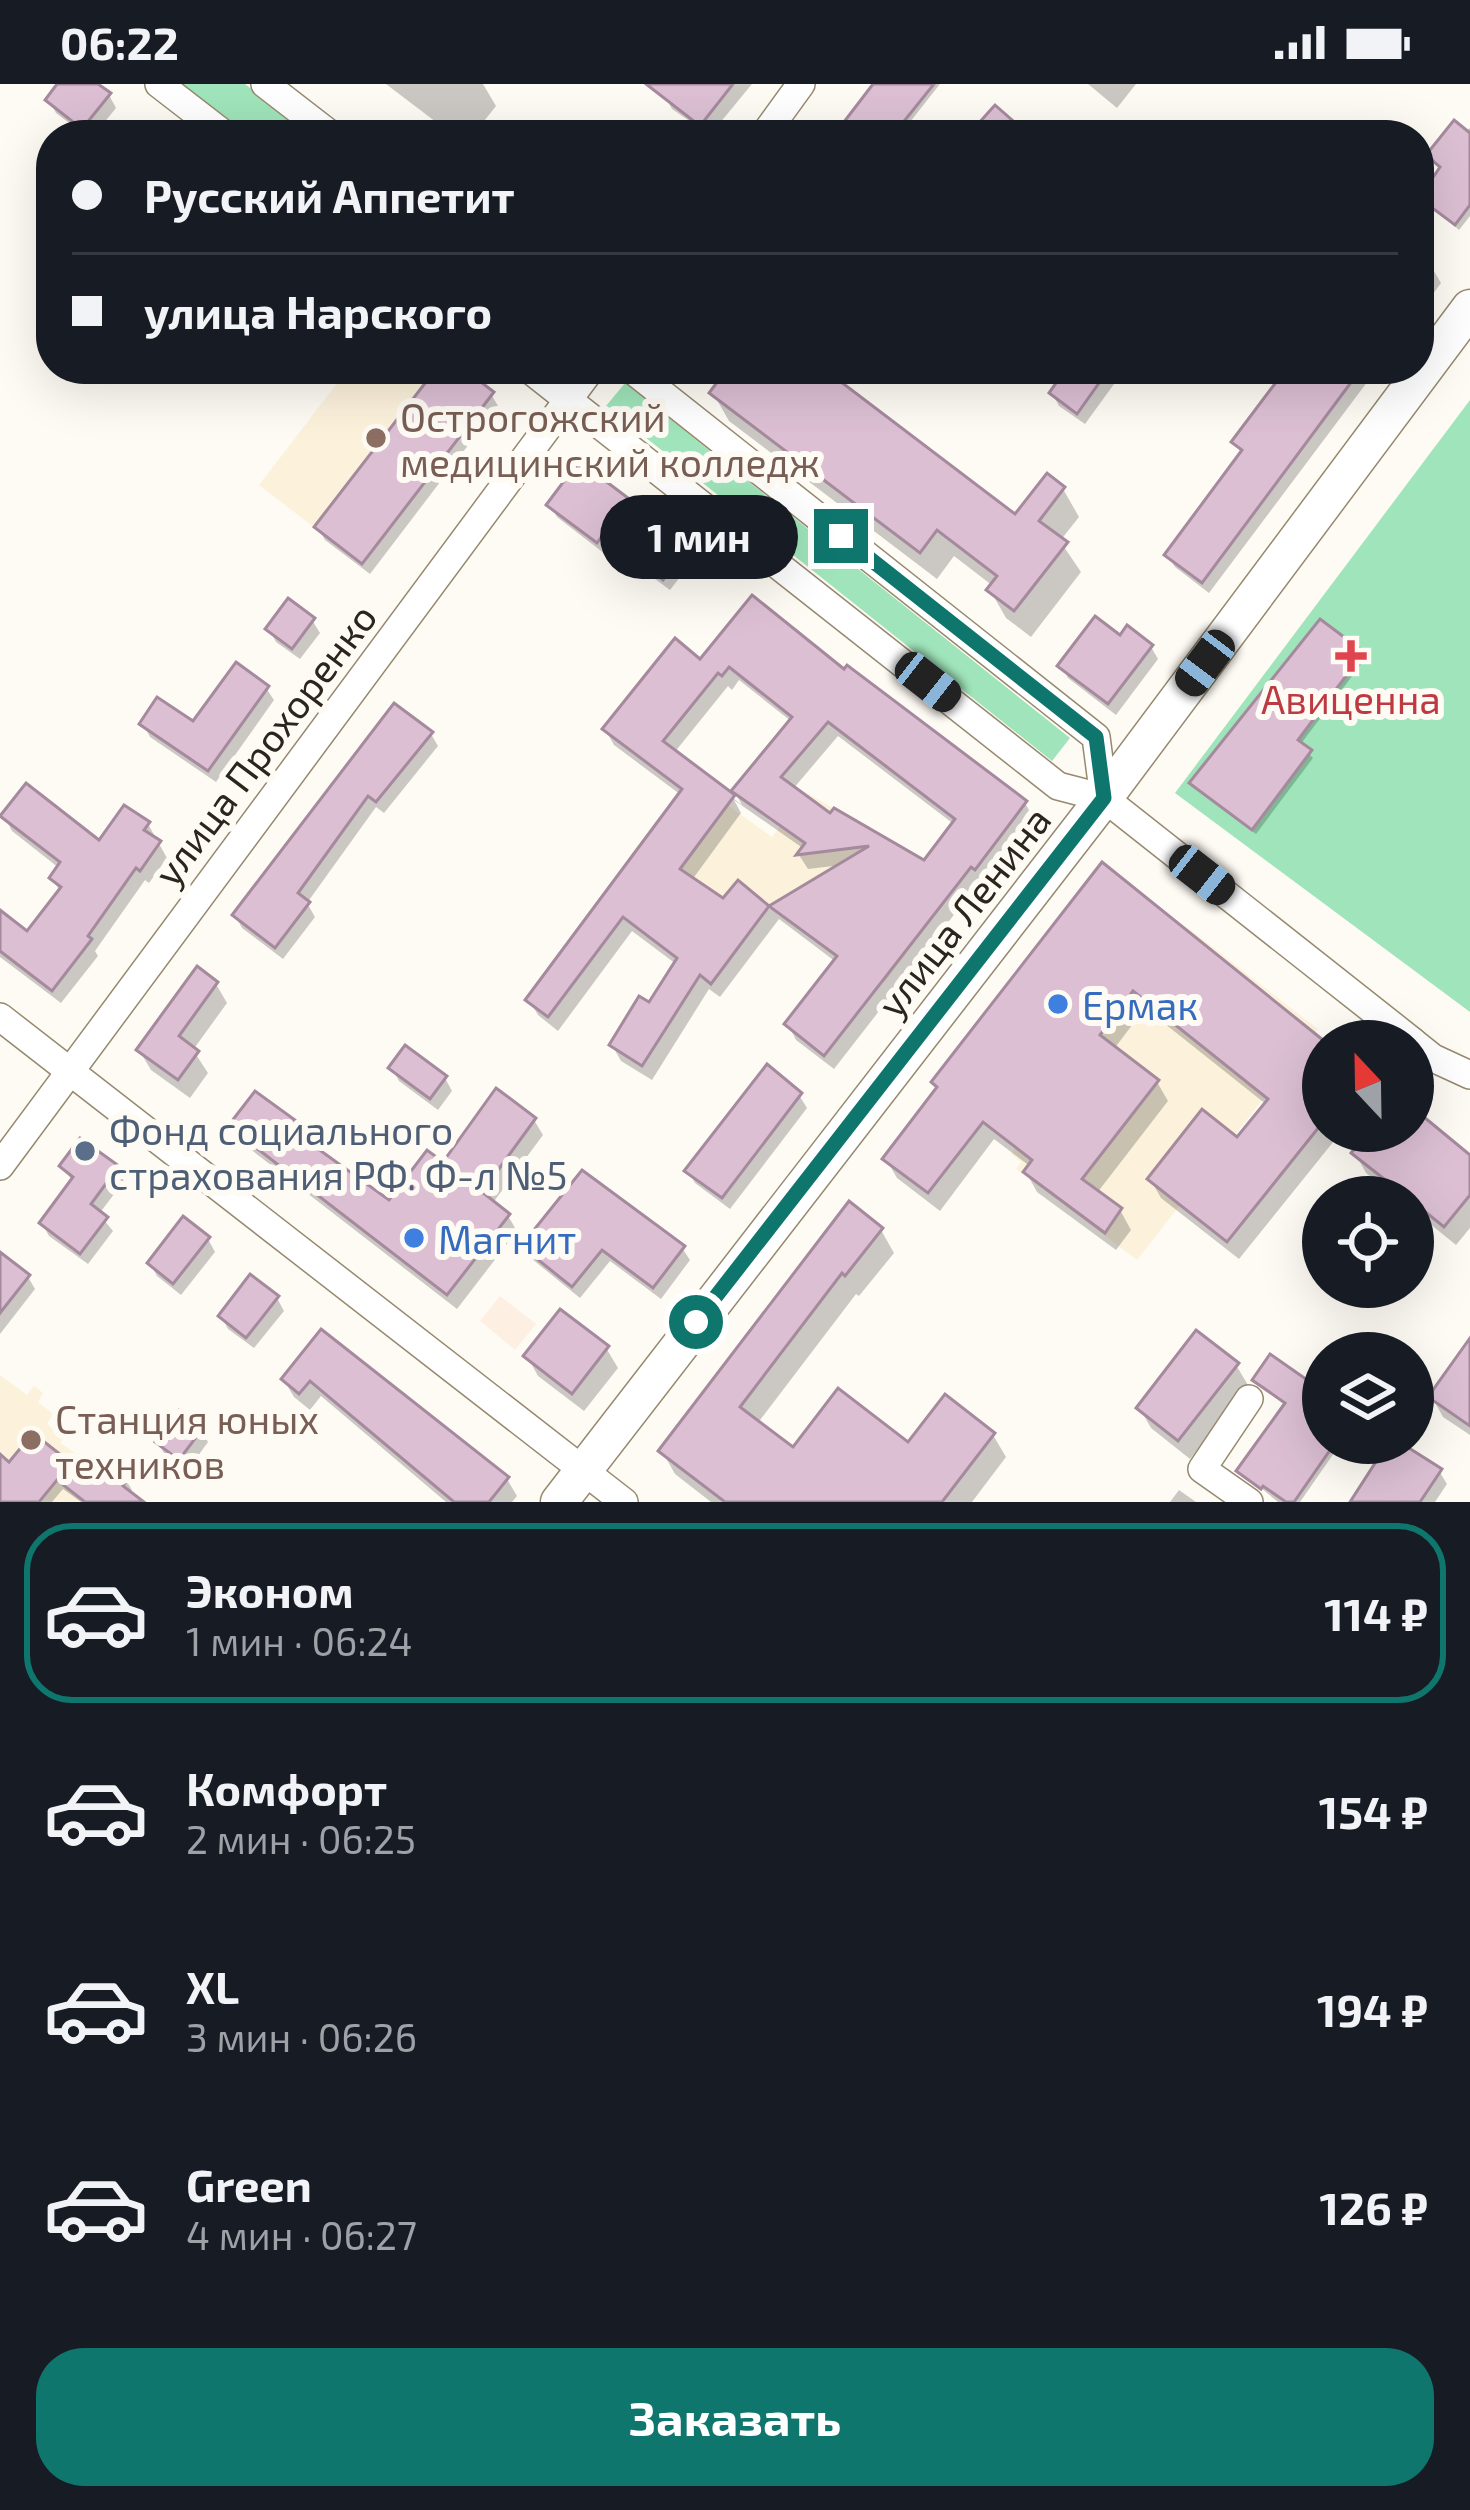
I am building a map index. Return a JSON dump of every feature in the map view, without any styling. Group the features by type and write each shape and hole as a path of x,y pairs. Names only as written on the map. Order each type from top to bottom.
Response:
{"main road":[{"name":"улица Ленина","path":"1434,356 1470,308"},
{"name":"улица Ленина","path":"559,1502 1104,798 1413,384"}],"street":[{"path":"159,84 206,120"},
{"path":"265,84 312,120"},
{"path":"775,120 801,84"},
{"path":"548,384 1058,786 1104,798 1385,1020"},
{"name":"улица Прохоренко","path":"0,1166 580,384"},
{"path":"650,384 1096,737 1104,798"},
{"path":"0,1016 624,1502"},
{"path":"1434,1059 1470,1075"},
{"path":"1249,1399 1202,1469 1249,1502"}],"shaded area":[{"name":"Острогожский медицинский колледж","path":"336,384 456,384 362,564 259,485"},
{"path":"710,792 772,837 805,792 961,881 884,983 828,939 822,945 769,906 711,984 599,900 678,794"},
{"path":"1188,928 1306,1020 1302,1020 1302,1049 1137,1260 1016,1169 1021,1162 1011,1154"},
{"path":"500,1296 536,1324 515,1350 480,1321"},
{"name":"Станция юных техников","path":"0,1375 27,1395 34,1386 43,1393 38,1402 53,1414 47,1424 64,1438 60,1443 104,1472 111,1465 128,1478 123,1486 144,1502 0,1502"}],"green space":[{"path":"175,84 245,84 292,120 222,120"},
{"path":"626,384 1070,738 1052,761 606,406"},
{"path":"1470,400 1470,1012 1175,793"}],"building":[{"path":"57,84 98,84 111,93 89,120 71,120 45,100"},
{"path":"646,84 733,84 705,120 692,120"},
{"path":"873,84 934,84 905,120 845,120"},
{"path":"995,105 1012,120 982,120"},
{"path":"1454,120 1470,133 1470,205 1455,225 1434,209 1434,176 1440,167 1434,162 1434,145"},
{"path":"424,384 484,384 494,392 362,564 314,527"},
{"path":"716,384 844,384 1015,514 1047,473 1065,487 1039,521 1068,542 1014,611 986,590 997,576 937,530 920,553 709,393"},
{"path":"1055,384 1098,384 1077,414 1049,393"},
{"path":"1275,384 1350,384 1202,583 1164,555 1242,450 1231,442"},
{"path":"579,461 689,544 663,580 602,536 597,543 546,505"},
{"path":"752,595 844,669 847,665 1027,801 824,1056 784,1024 837,956 769,906 711,984 700,975 642,1066 609,1045 639,996 649,1002 677,958 623,917 548,1017 525,1000 682,789 602,729 675,638 700,659","holes":["729,667 792,717 731,791 805,843 796,855 869,846 769,906 738,880 723,898 680,869 735,795 663,741 718,673 722,676","828,722 955,819 924,860 834,808 830,813 781,777"]},
{"path":"288,598 315,618 292,649 265,629"},
{"path":"1095,616 1120,635 1127,625 1153,645 1108,704 1057,666"},
{"path":"1320,619 1364,652 1298,740 1312,750 1252,830 1189,783"},
{"path":"236,662 269,686 208,771 139,724 157,697 193,721"},
{"path":"394,703 433,732 376,802 368,796 298,893 310,902 275,948 232,915"},
{"path":"26,783 99,840 124,805 150,822 144,830 161,841 140,871 136,868 88,936 92,939 52,991 0,951 0,910 27,931 61,887 49,878 60,862 0,816"},
{"path":"1102,862 1302,1023 1302,1148 1227,1242 1147,1179 1202,1109 1237,1137 1268,1099 1133,991 1100,1035 1159,1080 1082,1179 1122,1208 1105,1233 1023,1172 1032,1160 983,1122 928,1193 882,1159 937,1087 931,1082"},
{"path":"197,966 218,982 179,1036 199,1051 178,1080 136,1050"},
{"path":"405,1045 447,1076 430,1099 388,1068"},
{"path":"767,1064 802,1093 722,1198 684,1171"},
{"path":"496,1088 536,1118 482,1192 510,1214 447,1295 228,1126 255,1091 295,1120 289,1128 389,1200 427,1150 443,1162"},
{"path":"1434,1125 1470,1155 1470,1195 1444,1227 1434,1219 1434,1176 1380,1176 1351,1153 1434,1152"},
{"path":"80,1138 119,1166 91,1204 108,1217 80,1254 39,1223 73,1177 59,1166"},
{"path":"582,1170 685,1246 653,1288 602,1250 572,1287 521,1246"},
{"path":"849,1201 883,1228 845,1276 842,1273 740,1407 793,1447 838,1388 908,1442 945,1394 995,1433 942,1502 725,1502 658,1451"},
{"path":"183,1216 210,1237 173,1284 147,1263"},
{"path":"0,1252 30,1275 0,1313"},
{"path":"250,1274 279,1296 246,1338 218,1316"},
{"path":"560,1309 609,1346 572,1394 523,1356"},
{"path":"321,1329 509,1477 489,1502 454,1502 310,1381 299,1394 281,1379"},
{"path":"1196,1330 1239,1363 1178,1441 1136,1408"},
{"path":"1470,1338 1470,1426 1434,1401 1434,1389"},
{"path":"1270,1354 1302,1376 1302,1464 1320,1464 1294,1502 1261,1489 1236,1471 1285,1403 1252,1380"},
{"path":"179,1410 203,1428 179,1460 155,1442"},
{"path":"33,1433 85,1474 93,1464 105,1472 111,1465 128,1478 123,1486 144,1502 85,1502 57,1480 39,1502 0,1502 0,1454 9,1462"},
{"path":"1374,1464 1434,1464 1442,1469 1420,1502 1350,1502"}],"place":[{"name":"Острогожский медицинский колледж","path":"376,438"},
{"name":"Авиценна","path":"1351,656"},
{"name":"Ермак","path":"1058,1004"},
{"name":"Фонд социального страхования РФ. Ф-л №5","path":"85,1151"},
{"name":"Магнит","path":"414,1238"},
{"name":"Станция юных техников","path":"31,1440"}],"route":[{"path":"696,1322 1104,798 1096,737 841,536"}]}
